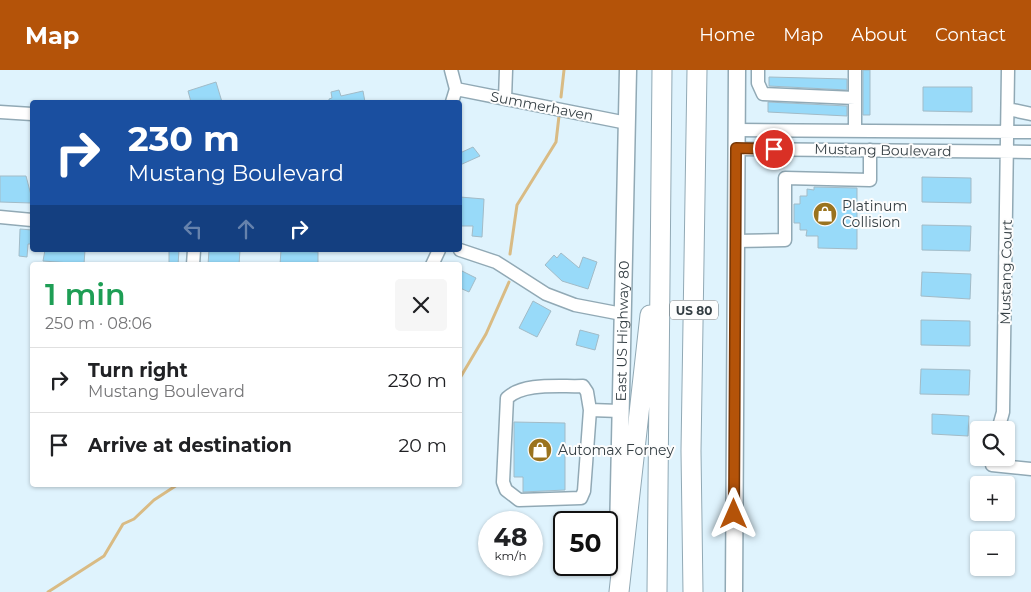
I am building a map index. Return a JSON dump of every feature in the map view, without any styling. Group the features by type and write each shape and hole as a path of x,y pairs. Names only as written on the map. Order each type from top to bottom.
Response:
{"highway":[{"name":"US 80","path":"657,592 662,70"},
{"name":"US 80","path":"693,592 692,451 697,70"},
{"path":"618,592 651,308 661,270"},
{"path":"693,549 700,592"}],"main road":[{"name":"East US Highway 80","path":"618,592 628,70"},
{"path":"734,592 737,70"}],"street":[{"path":"451,70 456,89 453,100"},
{"path":"505,99 506,70"},
{"path":"758,70 758,83 763,94 855,98"},
{"path":"855,70 855,131"},
{"name":"Mustang Court","path":"1000,421 1003,412 1008,70"},
{"name":"Summerhaven","path":"456,89 627,122"},
{"path":"1008,109 1031,114"},
{"path":"0,112 30,114"},
{"name":"Mustang Boulevard","path":"736,130 1031,132"},
{"name":"Mustang Boulevard","path":"736,148 1031,152"},
{"path":"735,242 785,240 785,178 870,180 870,150"},
{"path":"0,217 30,220"},
{"path":"462,251 496,262 554,297 575,305 622,314"},
{"path":"583,386 587,392 590,410 584,491 581,498 519,500 511,496 503,482 507,398 513,392 526,389 583,386"},
{"path":"590,410 620,410"},
{"path":"1002,466 1031,469"}],"building":[{"path":"863,70 870,70 870,115 863,115"},
{"path":"769,77 847,79 847,90 769,86"},
{"path":"216,82 221,100 190,100 188,91"},
{"path":"923,87 972,87 972,112 923,111"},
{"path":"339,90 341,96 363,91 365,100 329,100 332,98 331,92"},
{"path":"768,102 847,106 847,116 768,112"},
{"path":"473,147 480,156 462,164 462,152"},
{"path":"0,176 26,176 30,191 30,203 0,202"},
{"path":"922,177 971,178 971,203 922,202"},
{"name":"Platinum Collision","path":"814,187 857,188 857,249 818,248 818,236 806,236 807,230 800,230 800,223 794,223 794,204 800,204 800,196 807,196 807,189 814,190"},
{"path":"462,197 484,199 482,237 472,236 473,226 462,226"},
{"path":"922,225 971,226 970,251 922,250"},
{"path":"20,229 30,230 30,244 28,244 27,257 19,256"},
{"path":"45,252 85,252 84,262 43,261"},
{"path":"169,252 179,252 178,262 169,262"},
{"path":"209,252 240,252 239,262 208,262"},
{"path":"281,252 318,252 318,262 280,262"},
{"path":"561,253 579,268 583,257 597,262 588,289 562,281 545,265 554,255 557,258"},
{"path":"462,271 476,278 469,292 462,289"},
{"path":"922,272 971,274 970,299 921,296"},
{"path":"533,301 551,311 537,337 519,328"},
{"path":"921,320 970,321 970,346 921,345"},
{"path":"580,330 599,335 595,350 576,345"},
{"path":"921,369 970,370 969,395 920,394"},
{"path":"932,414 969,416 968,436 932,434"},
{"name":"Automax Forney","path":"514,422 565,423 565,490 523,492 523,477 514,477"}],"waterway":[{"path":"561,97 564,70"},
{"path":"510,254 517,205 556,142 559,116"},
{"path":"462,375 486,334 509,282"},
{"path":"48,592 104,556 123,524 134,519 154,500 174,487"}],"place":[{"name":"Platinum Collision","path":"825,214"},
{"name":"Automax Forney","path":"540,450"}],"route":[{"path":"734,514 736,148 774,149"}]}
